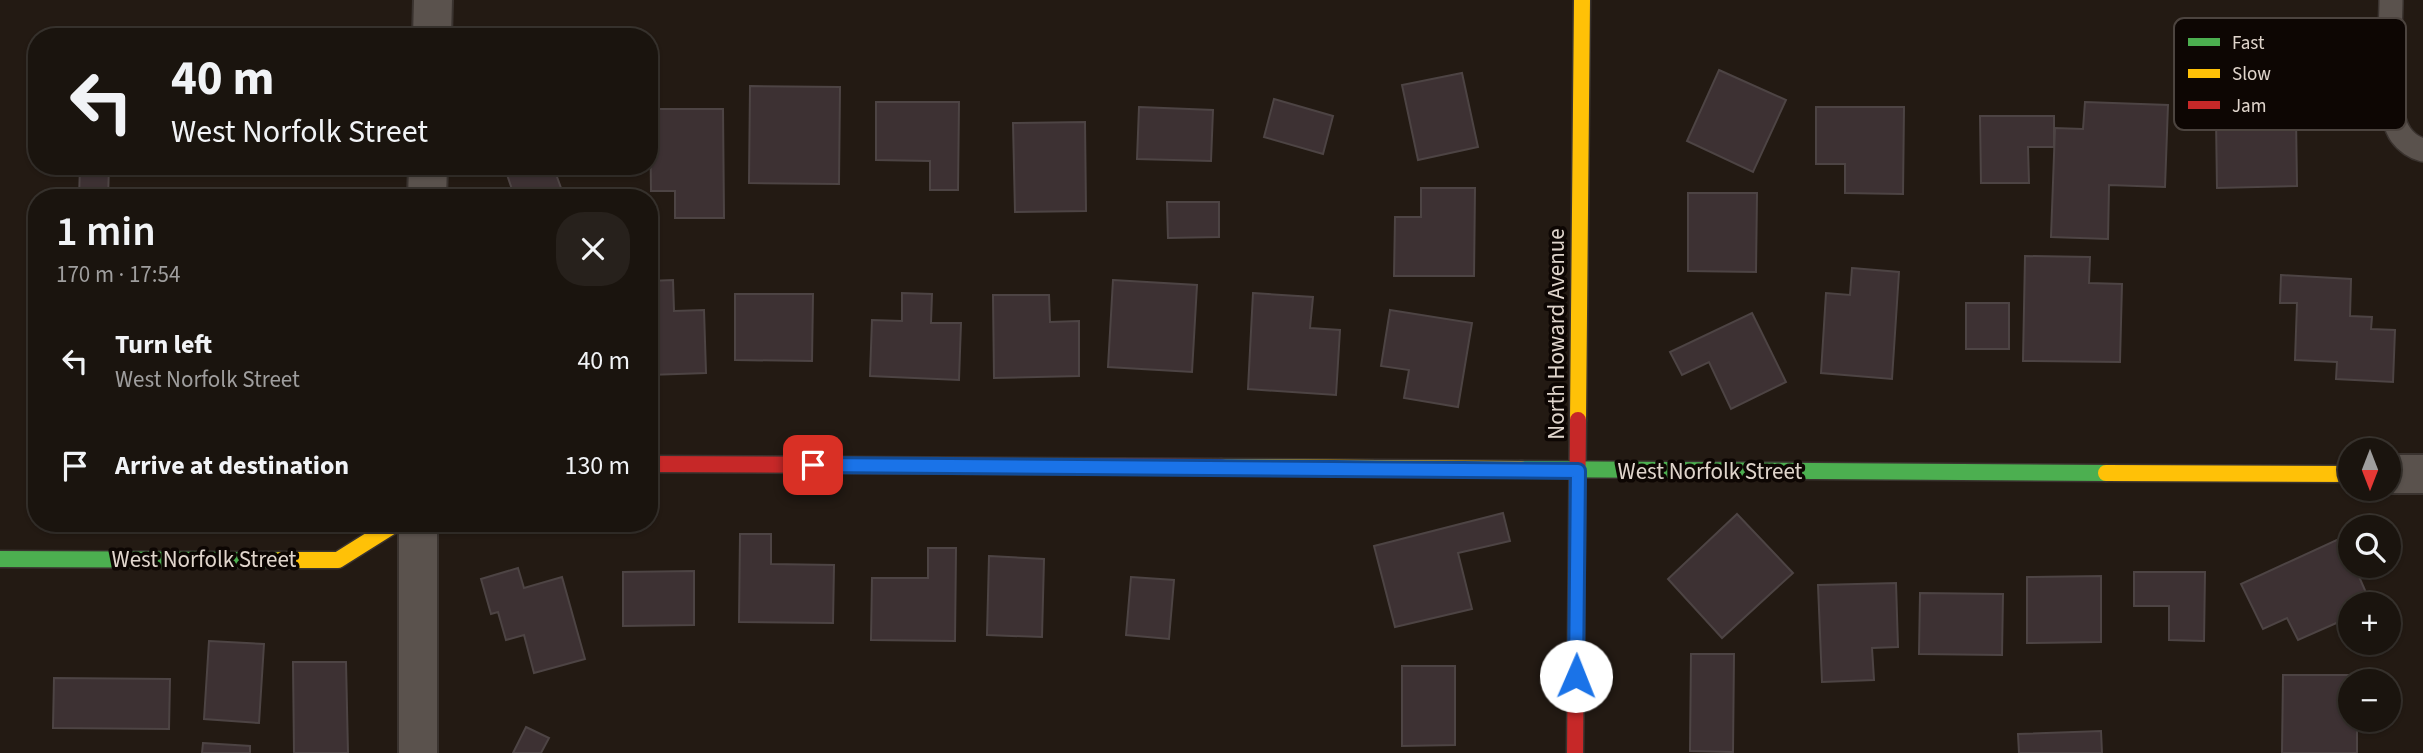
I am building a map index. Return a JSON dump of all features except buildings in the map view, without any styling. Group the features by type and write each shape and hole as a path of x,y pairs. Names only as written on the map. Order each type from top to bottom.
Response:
{"street":[{"path":"432,28 433,0"},
{"name":"North Howard Avenue","path":"1576,753 1582,0"},
{"name":"West Norfolk Street","path":"658,464 2338,474"},
{"path":"2401,474 2423,474"},
{"name":"West Norfolk Street","path":"0,559 338,559 382,532"},
{"path":"418,532 418,753"}],"lane":[{"path":"2390,0 2390,18"},
{"path":"2398,130 2400,135 2416,148 2423,150"}],"traffic: fast":[{"path":"1521,469 2106,473"},
{"path":"0,559 280,560"}],"traffic: slow":[{"path":"1578,420 1582,0"},
{"path":"1221,467 1521,469"},
{"path":"2106,473 2338,474"},
{"path":"280,560 338,560 383,532"}],"traffic: jam":[{"path":"1575,753 1578,420"},
{"path":"658,464 1221,467"}],"route":[{"path":"813,465 1578,471 1576,676"}]}
